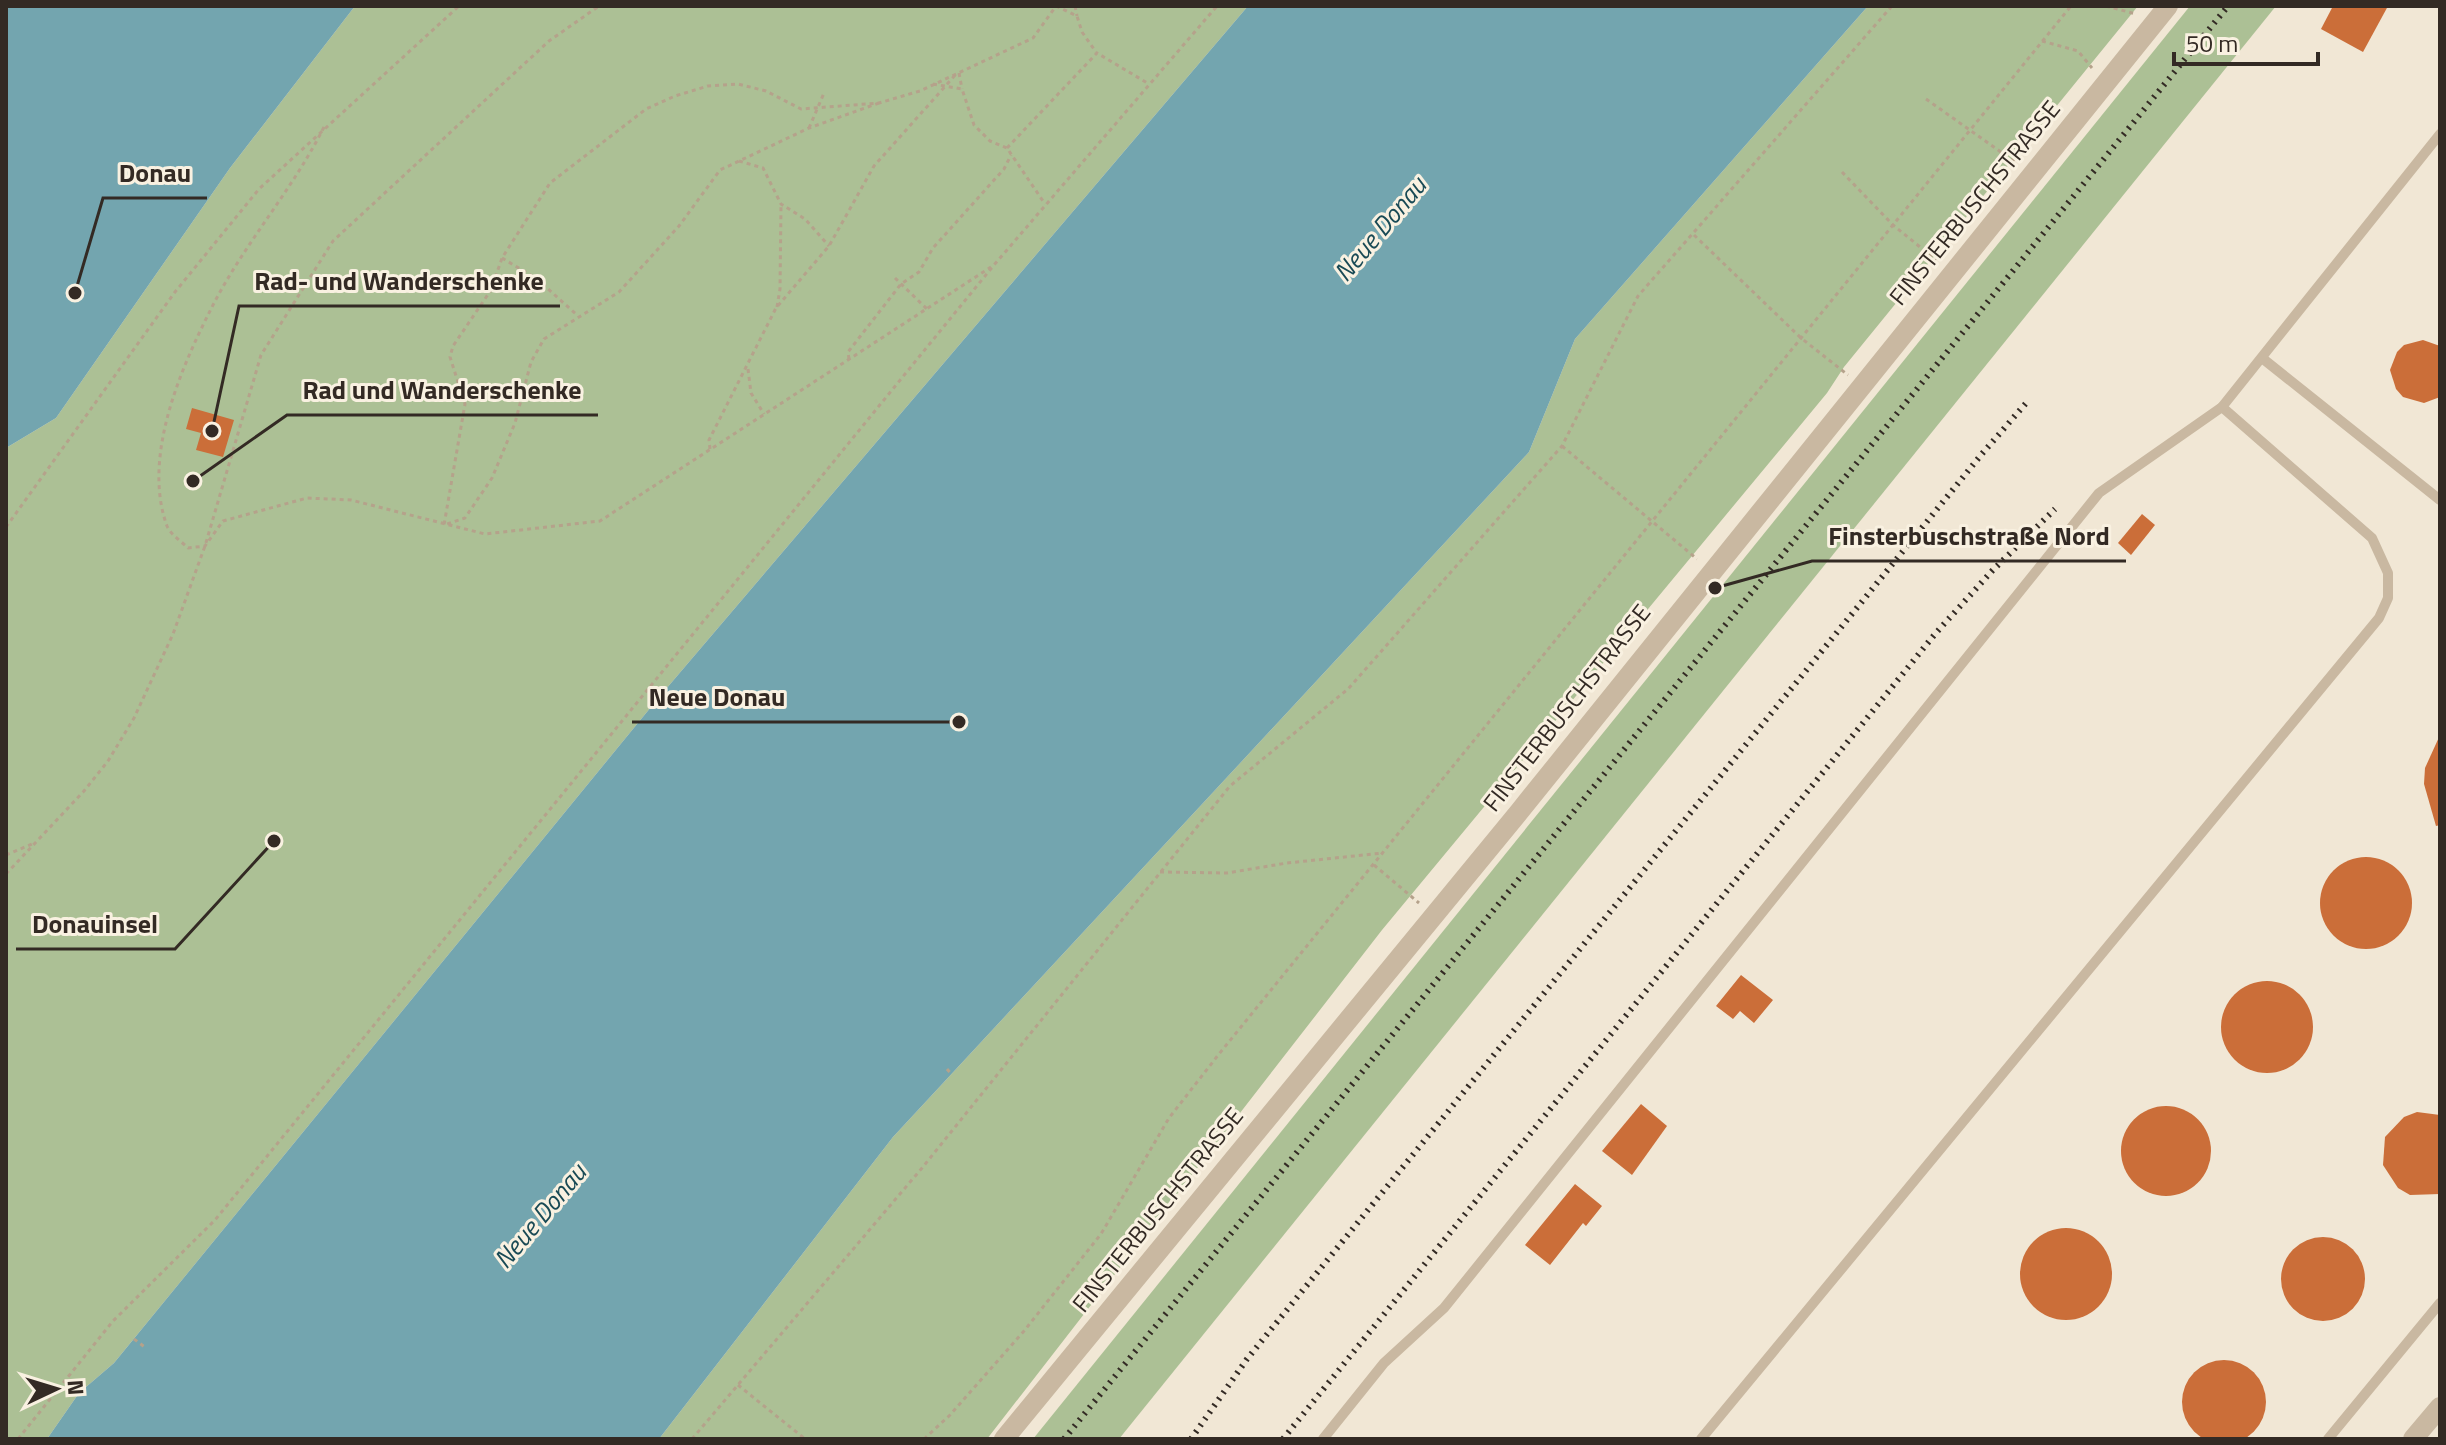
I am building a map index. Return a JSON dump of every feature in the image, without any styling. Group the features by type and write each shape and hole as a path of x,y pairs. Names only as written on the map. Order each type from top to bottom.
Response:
{"street":[{"name":"FINSTERBUSCHSTRASSE","path":"1004,1439 1519,812 2168,6"},
{"path":"2413,1439 2440,1407"}],"lane":[{"path":"1323,1439 1384,1363 1444,1308 2099,493 2222,407 2440,135"},
{"path":"2262,358 2440,500"},
{"path":"1701,1439 2379,618 2388,598 2388,573 2372,538 2222,407"},
{"path":"2328,1439 2440,1303"}],"path":[{"path":"6,527 175,292 259,189 459,6"},
{"path":"6,874 108,761 134,718 173,634 205,546 261,355 333,241 549,41 599,6"},
{"path":"444,525 465,518 492,478 515,423 531,362 544,339 577,315 619,292 679,226 720,170 809,128 933,84 959,69 1033,38 1056,6 1077,16"},
{"path":"1075,6 1090,46 1150,85"},
{"path":"18,1439 113,1321 225,1208 994,265 1217,6"},
{"path":"692,1439 922,1168 1230,786 1348,689 1562,446 1638,296 1892,6"},
{"path":"924,1439 950,1415 1101,1234 1169,1118 2071,6"},
{"path":"2106,6 2133,12 2154,23"},
{"path":"2042,41 2078,51 2091,67 2109,79"},
{"path":"1089,58 1090,46"},
{"path":"1007,148 1097,53"},
{"path":"776,308 829,246 874,166 959,69"},
{"path":"959,69 958,82 974,125 990,141 1007,148 1046,205"},
{"path":"444,525 465,404 450,357 453,346 491,290 502,258 550,183 646,109 708,86 738,84 766,91 801,109 879,103"},
{"path":"933,84 962,89"},
{"path":"809,128 824,93"},
{"path":"1926,99 2032,174"},
{"path":"324,127 308,158 211,307 174,395 161,459 161,495 168,529 188,548 205,546 223,521 307,498 351,500 485,534 600,521 994,265"},
{"path":"849,359 848,352 901,284 919,272 933,248 1004,169 1011,155"},
{"path":"710,450 709,440 776,308 780,289 781,204 763,168 739,161"},
{"path":"1842,172 1893,225 1952,273"},
{"path":"781,204 805,219 829,246"},
{"path":"1693,234 1801,338 1860,385"},
{"path":"502,258 537,279 577,315"},
{"path":"895,278 927,309"},
{"path":"748,366 751,393 765,414"},
{"path":"1562,446 1699,560"},
{"path":"660,696 667,700"},
{"path":"6,855 36,842"},
{"path":"1160,872 1227,873 1383,853"},
{"path":"1374,865 1419,903"},
{"path":"947,1069 952,1075"},
{"path":"134,1339 146,1348"},
{"path":"738,1385 805,1439"}],"green space":[{"path":"355,6 1248,6 660,696 114,1363 79,1393 47,1439 6,1439 6,448 56,418 230,168"},
{"path":"1868,6 2138,6 1844,367 1827,393 1382,930 987,1439 659,1439 893,1137 1529,452 1575,339"},
{"path":"2190,6 2276,6 1119,1439 1033,1439"}],"water":[{"path":"6,6 355,6 230,168 56,418 6,448"},
{"name":"Neue Donau","path":"1248,6 1868,6 1575,339 1529,452 893,1137 659,1439 47,1439 79,1393 114,1363 660,696"}],"building":[{"path":"2333,6 2388,6 2363,52 2321,29"},
{"path":"2423,340 2440,346 2440,397 2424,403 2403,397 2396,389 2390,370 2397,352 2404,345"},
{"path":"192,408 234,420 223,457 196,450 201,433 186,429"},
{"path":"2142,514 2155,525 2131,555 2118,543"},
{"path":"2440,735 2440,825 2436,826 2424,784 2425,768"},
{"path":"2366,857 2383,861 2398,871 2408,886 2412,903 2408,920 2398,935 2383,945 2366,949 2349,945 2334,935 2324,920 2320,903 2324,886 2334,871 2349,861"},
{"path":"1741,975 1773,1000 1754,1023 1740,1011 1733,1019 1716,1006"},
{"path":"2267,981 2285,985 2299,995 2309,1009 2313,1027 2309,1045 2299,1059 2285,1069 2267,1073 2249,1069 2235,1059 2225,1045 2221,1027 2225,1009 2235,995 2249,985"},
{"path":"1641,1104 1667,1126 1632,1175 1602,1151"},
{"path":"2166,1106 2183,1109 2198,1119 2208,1134 2211,1151 2208,1168 2198,1183 2183,1193 2166,1196 2149,1193 2134,1183 2124,1168 2121,1151 2124,1134 2134,1119 2149,1109"},
{"path":"2417,1112 2440,1115 2440,1194 2410,1195 2398,1188 2383,1165 2385,1137 2404,1117"},
{"path":"1575,1184 1602,1206 1586,1226 1583,1223 1550,1265 1525,1245"},
{"path":"2066,1228 2083,1232 2098,1242 2108,1257 2112,1274 2108,1291 2098,1306 2083,1316 2066,1320 2049,1316 2034,1306 2024,1291 2020,1274 2024,1257 2034,1242 2049,1232"},
{"path":"2315,1237 2331,1237 2347,1244 2358,1255 2365,1279 2362,1295 2353,1309 2331,1321 2315,1321 2299,1314 2288,1303 2281,1287 2281,1271 2288,1255 2299,1244"},
{"path":"2224,1360 2247,1367 2259,1379 2266,1402 2259,1425 2247,1437 2224,1444 2201,1437 2189,1425 2182,1402 2189,1379 2201,1367"}],"railway":[{"path":"1064,1439 2228,6"},
{"path":"1191,1439 1247,1359 2027,402"},
{"path":"1283,1439 1935,634 1992,571 2055,509"}],"place":[{"name":"Donau","path":"75,293"},
{"name":"Rad- und Wanderschenke","path":"212,431"},
{"name":"Rad und Wanderschenke","path":"193,481"},
{"name":"Finsterbuschstraße Nord","path":"1715,588"},
{"name":"Neue Donau","path":"959,722"},
{"name":"Donauinsel","path":"274,841"}]}
